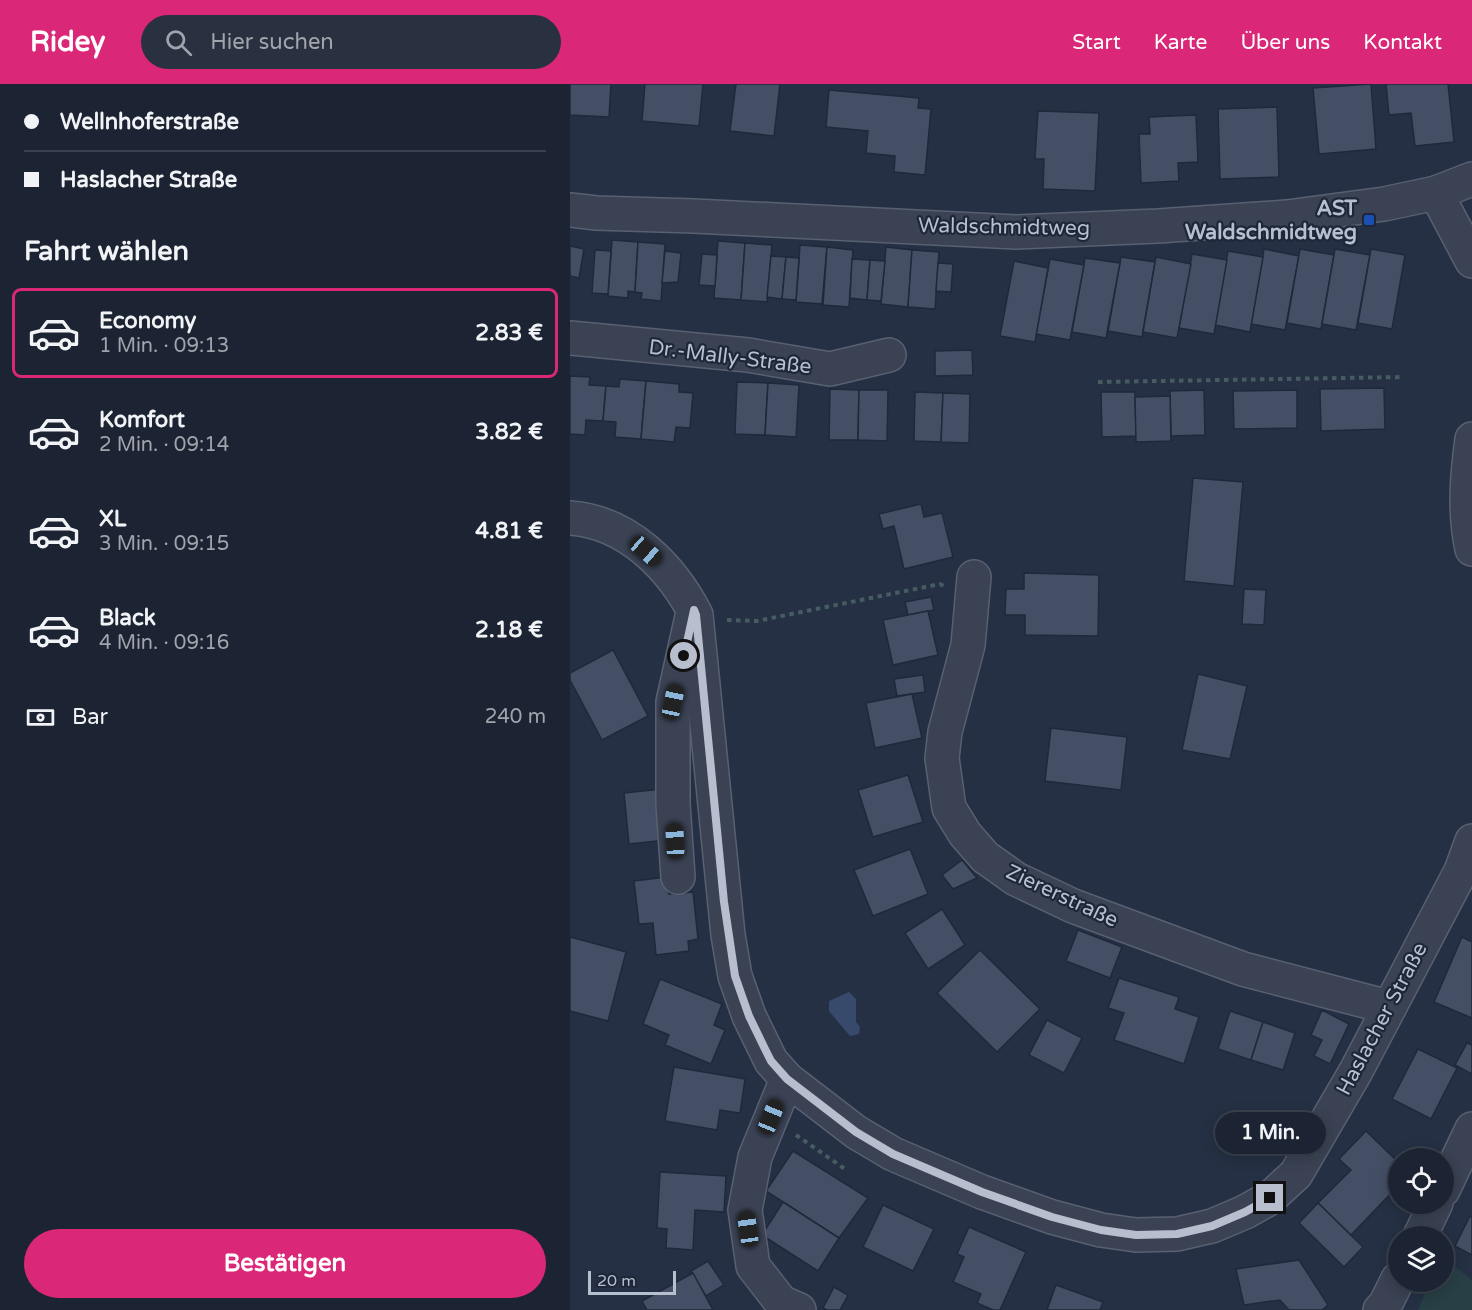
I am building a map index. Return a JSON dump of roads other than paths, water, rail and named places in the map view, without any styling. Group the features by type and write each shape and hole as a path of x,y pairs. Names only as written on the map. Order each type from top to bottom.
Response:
{"street":[{"name":"Waldschmidtweg","path":"570,210 1016,231 1158,226 1287,217 1384,204 1436,193 1472,179"},
{"path":"1436,193 1472,261"},
{"name":"Dr.-Mally-Straße","path":"570,338 748,355 830,369 889,355"},
{"path":"1472,439 1467,527 1472,549"},
{"name":"Haslacher Straße","path":"570,518 613,527 635,542 676,580 696,615 724,902 735,976 749,1016 771,1061 787,1079 856,1132 893,1154 982,1192 1052,1217 1101,1230 1136,1235 1177,1234 1212,1226 1270,1198 1296,1174 1356,1071 1461,871 1472,841"},
{"name":"Ziererstraße","path":"974,578 968,645 945,732 942,758 949,808 965,834 985,857 1016,879 1073,906 1243,969 1388,1007"},
{"path":"678,877 673,804 673,702 694,610"},
{"path":"787,1079 755,1157 745,1210 753,1266 781,1302 799,1310"},
{"path":"1454,1167 1472,1129"},
{"path":"1380,1310 1391,1292"}],"water":[{"path":"849,992 856,999 856,1022 860,1027 859,1034 850,1036 829,1011 829,1001"}],"place":[{"name":"AST Waldschmidtweg","path":"1369,220"}]}
